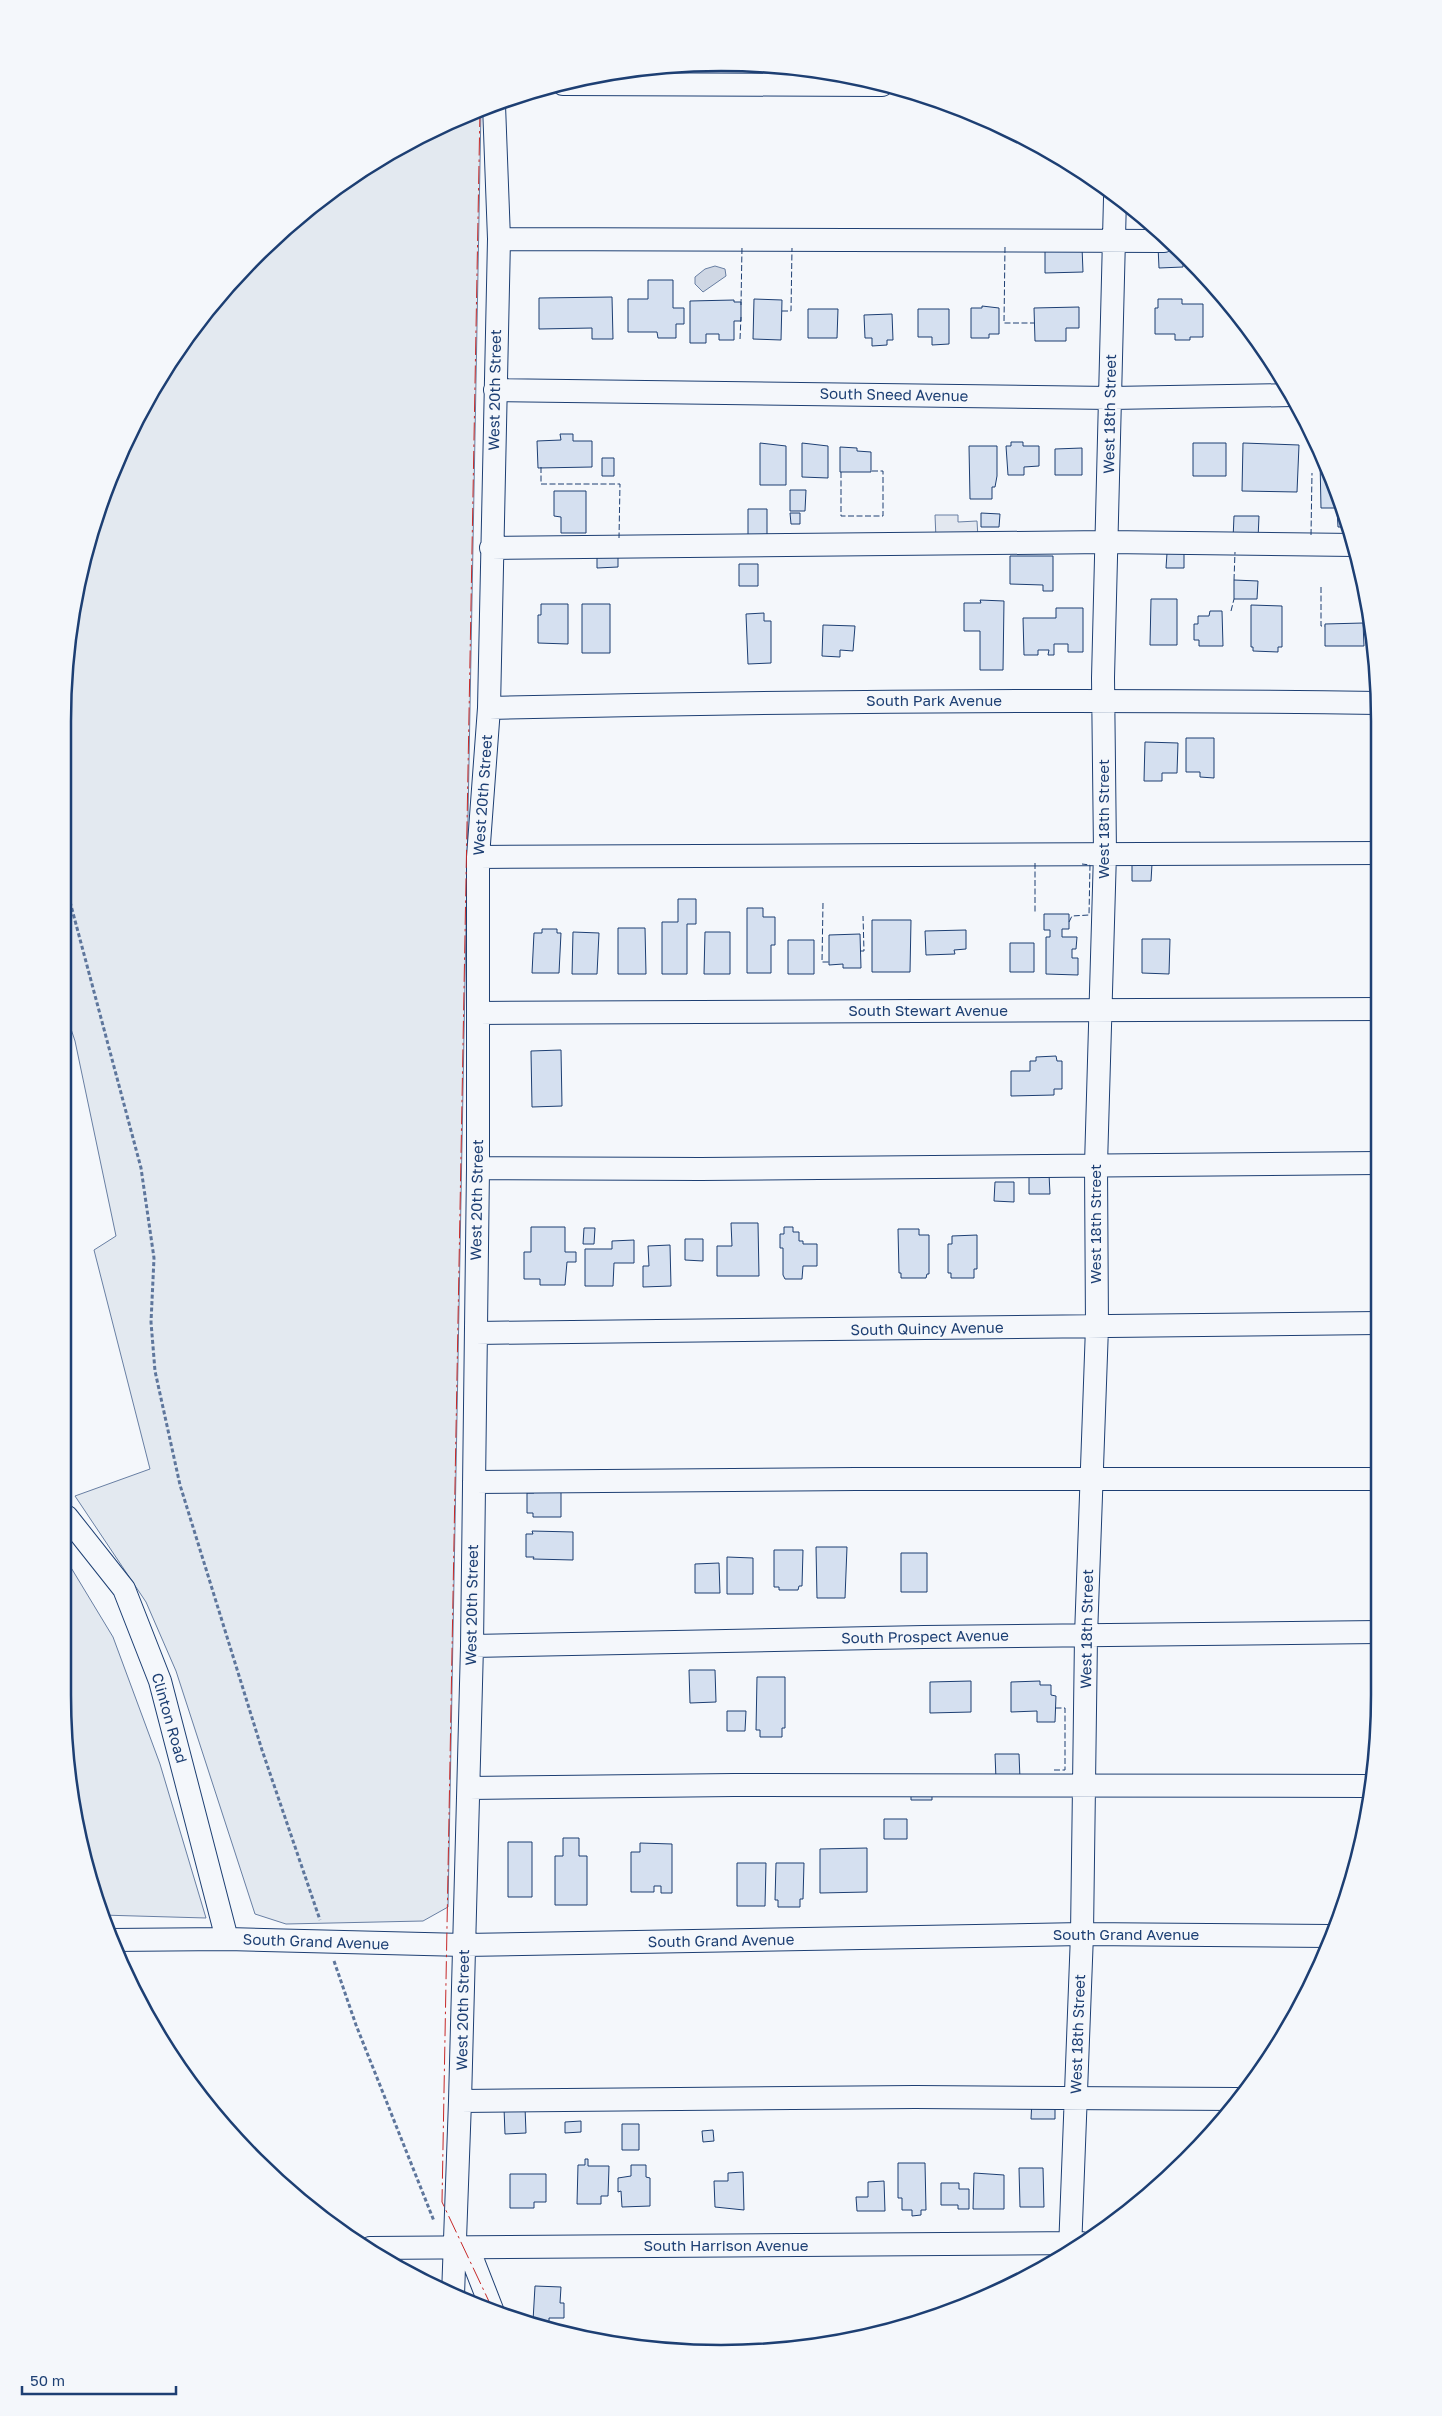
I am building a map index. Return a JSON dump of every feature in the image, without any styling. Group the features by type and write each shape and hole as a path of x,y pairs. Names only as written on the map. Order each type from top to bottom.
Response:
{"street":[{"path":"594,84 852,85"},
{"name":"West 20th Street","path":"453,2287 472,1646 478,1168 478,857 489,708 499,239 494,113"},
{"name":"West 18th Street","path":"1074,2240 1075,2098 1082,1934 1086,1636 1097,1328 1096,1165 1102,1010 1105,853 1103,700 1115,204"},
{"path":"499,239 1158,241"},
{"name":"South Sneed Avenue","path":"495,390 1111,398 1283,395"},
{"path":"491,548 1107,542 1346,544"},
{"name":"South Park Avenue","path":"489,708 768,702 1103,700 1370,703"},
{"path":"478,857 1371,853"},
{"name":"South Stewart Avenue","path":"478,1014 1371,1009"},
{"path":"478,1168 701,1170 1371,1163"},
{"name":"South Quincy Avenue","path":"476,1333 1097,1328 1371,1323"},
{"path":"474,1482 1371,1479"},
{"name":"Clinton Road","path":"71,1522 124,1589 160,1681 227,1939"},
{"name":"South Prospect Avenue","path":"472,1646 924,1636 1371,1632"},
{"path":"469,1788 1364,1786"},
{"name":"South Grand Avenue","path":"119,1940 227,1939 464,1946 1082,1934 1324,1936"},
{"path":"460,2101 915,2097 1230,2099"},
{"name":"South Harrison Avenue","path":"380,2248 1066,2245"},
{"path":"455,2248 486,2300"}],"path":[{"path":"71,906 141,1168 154,1258 151,1322 155,1370 180,1485 262,1750 356,2025 455,2248"}],"shaded area":[{"path":"481,118 448,1907 423,1921 286,1924 255,1914 176,1671 146,1602 75,1496 150,1469 94,1250 116,1236 71,1029 71,721 73,679 77,636 93,553 121,472 158,396 181,360 232,293 262,262 293,232 360,181 396,158 434,138"},
{"path":"715,266 725,269 726,276 703,292 695,284 695,277 705,269"},
{"path":"935,515 958,515 958,522 977,521 978,538 936,539"},
{"path":"71,1568 113,1637 160,1764 206,1918 110,1915 93,1863 77,1780 71,1695"}],"building":[{"path":"1158,246 1163,246 1183,265 1183,267 1159,268"},
{"path":"1082,247 1083,272 1045,273 1045,248"},
{"path":"648,280 673,280 673,308 684,308 684,324 676,324 676,338 658,338 657,332 628,332 628,299 648,299"},
{"path":"612,297 613,339 592,339 592,328 539,329 539,298"},
{"path":"754,299 782,300 781,340 753,339"},
{"path":"1158,299 1182,299 1182,304 1203,304 1203,337 1190,337 1190,340 1175,340 1175,334 1155,334 1155,308 1158,308"},
{"path":"734,300 734,302 741,302 741,321 734,321 734,340 719,340 719,334 706,334 706,343 690,343 690,301"},
{"path":"982,306 999,308 999,334 989,334 989,338 971,338 971,308 982,308"},
{"path":"1079,307 1079,328 1066,328 1066,341 1035,341 1034,308"},
{"path":"808,309 838,309 837,338 808,338"},
{"path":"918,309 949,309 949,344 932,345 932,337 918,337"},
{"path":"892,314 893,340 887,340 887,345 872,346 872,338 865,338 864,315"},
{"path":"560,434 573,434 573,441 592,441 592,467 538,468 537,441 561,440"},
{"path":"1011,442 1023,442 1023,446 1039,446 1039,466 1024,467 1024,475 1008,475 1006,446 1011,446"},
{"path":"760,443 786,446 786,485 760,485"},
{"path":"802,443 828,446 828,478 802,477"},
{"path":"1193,443 1226,443 1226,476 1193,476"},
{"path":"1243,443 1299,445 1297,492 1242,491"},
{"path":"969,446 997,446 997,476 995,487 992,487 992,499 970,499"},
{"path":"840,447 857,448 857,451 871,452 871,472 840,472"},
{"path":"1082,448 1082,475 1055,475 1055,449"},
{"path":"602,458 614,458 614,476 602,476"},
{"path":"1320,470 1334,508 1321,508"},
{"path":"790,490 806,490 805,511 790,511"},
{"path":"554,491 586,491 586,533 561,533 561,517 554,516"},
{"path":"748,509 767,509 767,536 748,536"},
{"path":"790,513 800,513 800,524 791,524"},
{"path":"981,513 1000,514 999,527 981,527"},
{"path":"1234,516 1259,516 1258,539 1233,539"},
{"path":"1167,553 1184,553 1184,568 1166,568"},
{"path":"597,555 618,555 618,567 597,568"},
{"path":"1010,556 1053,556 1053,591 1043,591 1043,585 1010,584"},
{"path":"739,564 758,564 758,586 739,586"},
{"path":"1234,580 1258,581 1257,599 1234,599"},
{"path":"1151,599 1177,599 1177,645 1150,645"},
{"path":"980,600 1004,601 1003,670 980,670 980,631 964,631 964,603 981,603"},
{"path":"541,604 568,604 568,644 538,643 538,615 541,615"},
{"path":"582,604 610,604 610,653 582,653"},
{"path":"1251,605 1282,606 1282,647 1278,647 1278,652 1253,651 1253,647 1251,647"},
{"path":"1056,608 1083,608 1083,652 1068,652 1068,644 1054,644 1054,655 1048,655 1049,650 1038,650 1038,655 1024,655 1023,618 1056,618"},
{"path":"1210,611 1222,611 1223,646 1199,646 1199,640 1194,640 1194,624 1198,624 1198,616 1209,616"},
{"path":"764,613 764,621 771,621 771,663 748,664 746,614"},
{"path":"1363,623 1364,646 1325,646 1325,624"},
{"path":"823,625 855,626 853,651 840,650 840,657 822,656"},
{"path":"1186,738 1214,738 1214,778 1200,777 1200,772 1186,772"},
{"path":"1145,742 1178,743 1177,773 1162,773 1162,781 1144,781"},
{"path":"1132,863 1152,864 1151,881 1132,881"},
{"path":"678,899 696,899 696,924 687,924 687,974 662,974 662,922 678,922"},
{"path":"747,908 763,908 763,917 775,917 775,945 771,945 771,973 747,973"},
{"path":"1044,914 1069,914 1069,929 1062,929 1062,937 1077,937 1076,949 1072,949 1072,958 1078,958 1078,975 1046,974 1046,937 1050,937 1050,930 1044,930"},
{"path":"872,920 911,920 910,972 872,972"},
{"path":"618,928 645,928 646,974 618,974"},
{"path":"542,929 557,929 557,933 561,933 559,973 532,973 534,933 542,933"},
{"path":"966,930 966,949 954,950 955,954 926,955 925,931"},
{"path":"573,932 599,933 597,974 572,974"},
{"path":"705,932 730,932 730,974 704,974"},
{"path":"860,934 861,968 843,968 843,964 829,965 829,935"},
{"path":"1142,939 1170,939 1169,974 1142,973"},
{"path":"788,940 814,940 814,974 788,974"},
{"path":"1010,943 1034,943 1034,972 1010,972"},
{"path":"561,1050 562,1106 532,1107 531,1051"},
{"path":"1056,1056 1057,1061 1062,1061 1062,1089 1054,1089 1054,1095 1011,1096 1011,1071 1030,1071 1030,1061 1036,1061 1036,1057"},
{"path":"1029,1174 1049,1174 1050,1194 1029,1194"},
{"path":"995,1182 1014,1182 1014,1202 994,1201"},
{"path":"731,1223 758,1223 759,1276 717,1276 717,1246 732,1246"},
{"path":"531,1227 565,1227 565,1252 576,1252 576,1262 567,1262 565,1285 540,1285 540,1279 524,1279 524,1252 531,1252"},
{"path":"784,1227 793,1227 793,1232 799,1232 799,1241 803,1241 803,1244 817,1244 817,1266 803,1266 802,1279 785,1279 783,1275 783,1248 780,1248 780,1234 784,1234"},
{"path":"584,1228 595,1228 594,1244 583,1244"},
{"path":"898,1229 919,1229 919,1235 929,1235 929,1274 927,1274 926,1278 901,1278 901,1273 899,1273"},
{"path":"977,1235 977,1269 974,1269 974,1278 951,1278 951,1273 948,1273 948,1244 952,1244 952,1236"},
{"path":"685,1239 703,1239 703,1261 685,1260"},
{"path":"634,1240 634,1263 614,1263 613,1286 585,1286 585,1249 612,1249 612,1241"},
{"path":"670,1245 671,1286 643,1287 643,1266 649,1266 648,1246"},
{"path":"534,1491 561,1491 561,1517 533,1517 533,1513 527,1513 527,1493 534,1493"},
{"path":"532,1531 573,1532 573,1560 533,1559 534,1557 526,1557 526,1534 533,1534"},
{"path":"816,1547 847,1547 845,1598 817,1598"},
{"path":"774,1550 803,1550 802,1586 799,1586 798,1590 779,1590 779,1587 774,1587"},
{"path":"901,1553 927,1553 927,1592 901,1592"},
{"path":"727,1557 753,1558 753,1594 727,1594"},
{"path":"719,1563 720,1593 695,1593 695,1564"},
{"path":"689,1670 715,1670 716,1702 690,1703"},
{"path":"757,1677 785,1677 785,1728 782,1728 782,1737 760,1737 760,1730 756,1730"},
{"path":"971,1681 971,1712 930,1713 930,1682"},
{"path":"1040,1681 1040,1685 1051,1685 1051,1695 1056,1696 1055,1722 1037,1722 1037,1711 1011,1712 1011,1682"},
{"path":"727,1711 746,1711 745,1731 727,1731"},
{"path":"995,1754 1019,1754 1020,1779 996,1779"},
{"path":"911,1791 932,1791 932,1800 911,1800"},
{"path":"884,1819 907,1819 907,1839 884,1839"},
{"path":"563,1838 579,1838 579,1856 587,1856 587,1905 555,1905 555,1856 563,1856"},
{"path":"508,1842 532,1842 532,1897 508,1897"},
{"path":"640,1843 672,1844 672,1893 661,1893 661,1886 654,1886 654,1892 631,1892 631,1852 640,1852"},
{"path":"867,1848 867,1892 820,1893 820,1849"},
{"path":"737,1863 766,1863 765,1906 737,1906"},
{"path":"776,1863 804,1863 803,1899 800,1899 800,1907 778,1907 778,1900 775,1900"},
{"path":"1032,2100 1055,2100 1055,2119 1031,2119"},
{"path":"525,2107 526,2133 505,2134 504,2108"},
{"path":"581,2121 581,2132 565,2133 565,2122"},
{"path":"622,2124 639,2124 639,2150 622,2150"},
{"path":"713,2130 714,2141 703,2142 702,2131"},
{"path":"585,2159 588,2159 588,2166 609,2166 608,2196 601,2196 601,2204 577,2204 578,2165 585,2165"},
{"path":"898,2163 925,2163 926,2210 921,2210 921,2215 912,2216 912,2210 902,2210 902,2198 898,2198"},
{"path":"631,2165 646,2165 646,2177 650,2178 650,2206 622,2207 621,2191 618,2192 618,2178 631,2176"},
{"path":"1019,2168 1043,2168 1044,2207 1020,2207"},
{"path":"743,2172 744,2210 715,2207 714,2181 728,2181 728,2173"},
{"path":"974,2173 1004,2175 1004,2209 973,2209"},
{"path":"510,2174 546,2174 546,2202 534,2202 534,2208 510,2208"},
{"path":"884,2181 885,2211 857,2211 856,2197 868,2197 868,2182"},
{"path":"941,2183 959,2183 959,2189 969,2189 969,2209 958,2209 958,2205 941,2205"},
{"path":"535,2286 561,2287 560,2303 564,2303 564,2318 549,2318 549,2322 533,2317"}],"fence":[{"path":"741,305 742,247"},
{"path":"1005,247 1004,323 1034,323"},
{"path":"782,311 791,311 792,248"},
{"path":"740,339 741,317"},
{"path":"541,467 541,484 620,484 619,538"},
{"path":"841,472 841,516 883,516 883,471 871,471"},
{"path":"1311,535 1312,473"},
{"path":"1234,580 1235,552"},
{"path":"1321,587 1321,626 1325,626"},
{"path":"1231,611 1234,599"},
{"path":"1035,863 1035,914"},
{"path":"1069,922 1072,916 1089,915 1090,865 1082,864"},
{"path":"823,903 822,962 829,962"},
{"path":"860,951 864,951 863,916"},
{"path":"1054,1770 1065,1770 1065,1708 1056,1708"}],"power":[{"path":"480,118 442,2202 489,2301"}]}
